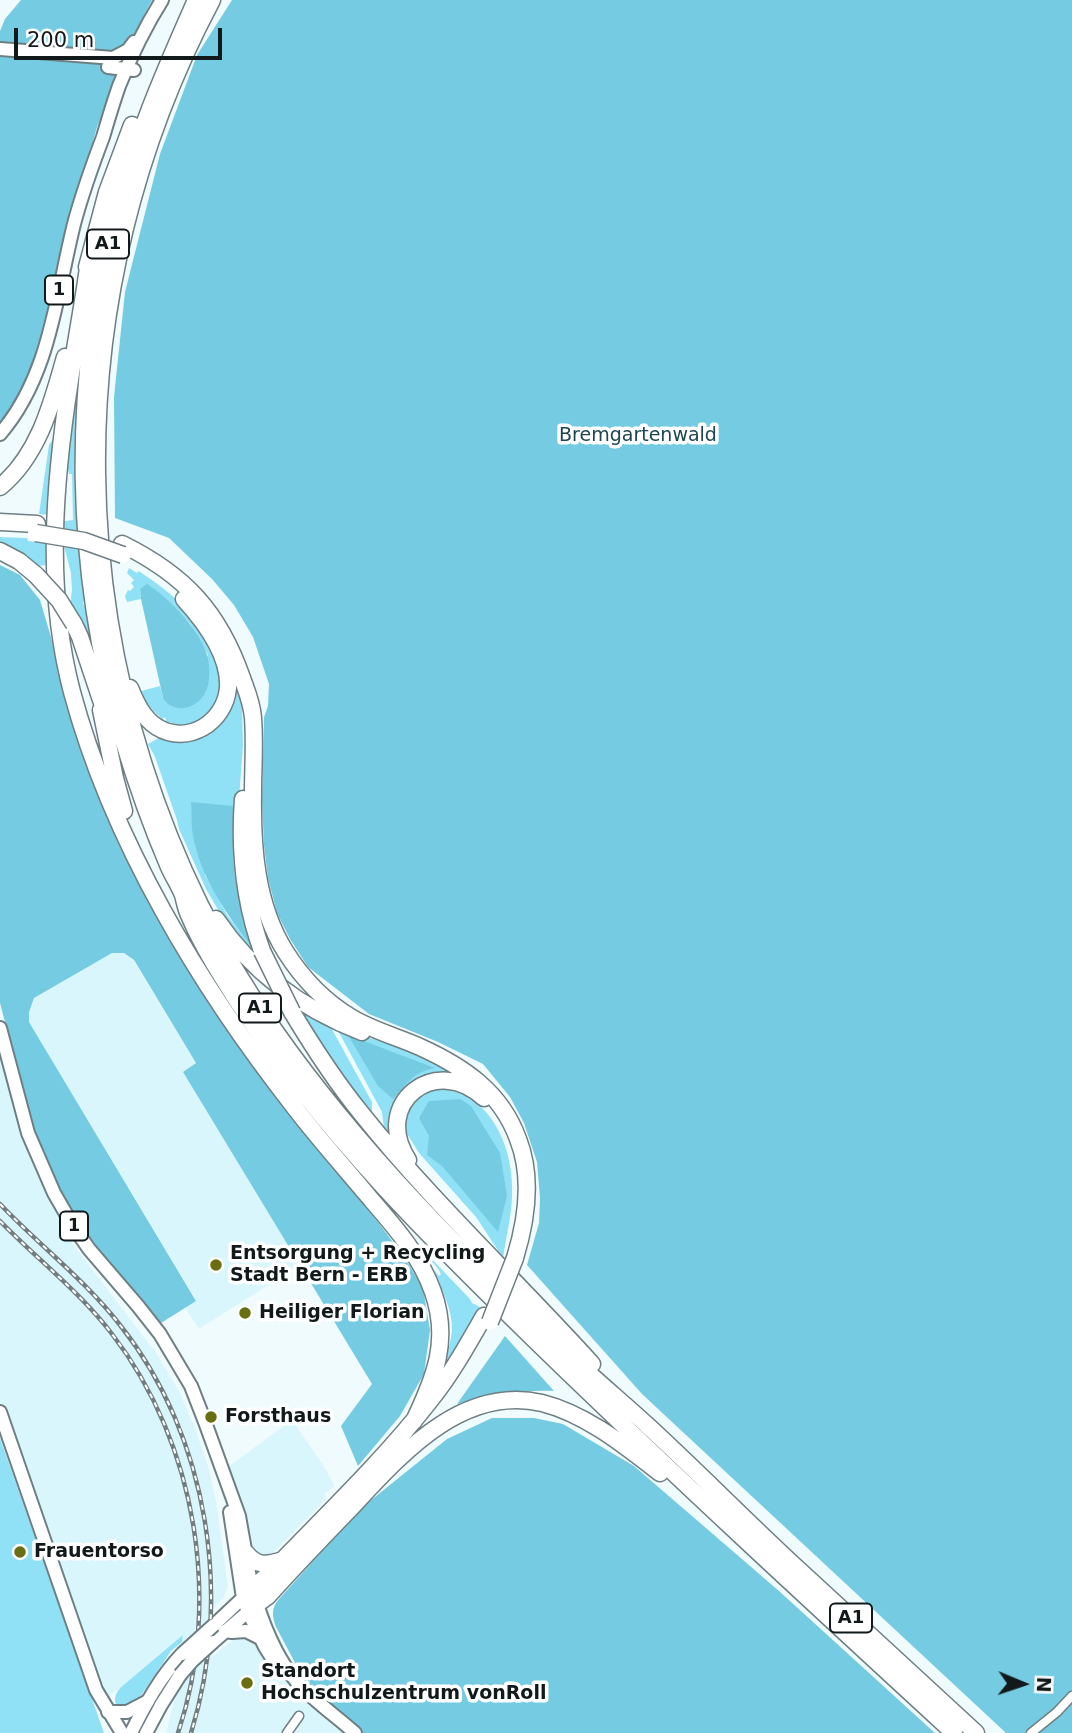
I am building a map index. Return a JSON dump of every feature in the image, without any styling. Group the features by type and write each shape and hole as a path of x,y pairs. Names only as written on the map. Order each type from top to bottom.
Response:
{"highway":[{"path":"0,487 13,475 29,453 46,418 67,351 104,201 120,155 164,52 194,0"},
{"name":"A1","path":"194,0 147,113 115,215 92,338 84,459 89,568 110,691 142,799 170,870 183,895 187,911 227,985 264,1040 306,1097 414,1220 714,1511 954,1733"},
{"name":"A1","path":"212,0 178,71 150,144 130,209 112,292 102,359 97,441 99,523 118,667 148,778 188,882 228,958 276,1032 331,1104 409,1194 573,1359 976,1733"},
{"path":"89,260 70,378 57,494 54,555 59,629 75,703 100,774 145,876 183,944 264,1068 408,1244 428,1280 437,1304 441,1342 435,1374 414,1421"},
{"path":"0,522 36,528 77,530 163,568 198,598 210,613 226,637 238,663 248,719 241,831 248,906 262,951 292,1012 319,1056 359,1111 400,1160 650,1428"},
{"path":"0,531 36,528"},
{"path":"108,607 118,634 127,681 145,715 158,727 179,733 197,731 212,722 223,708 228,688 226,667 218,647 196,613 177,592 122,550"},
{"path":"0,551 37,575 59,600 74,624 134,799 177,901 187,911"},
{"path":"242,678 251,699 253,719 256,863 262,897 278,938 307,981 342,1011 447,1060 474,1078 495,1098 508,1116 521,1145 527,1176 522,1232 471,1356 383,1474"},
{"path":"99,694 115,778 129,824 148,874 183,944"},
{"path":"168,831 218,922 260,971 300,1003 328,1018 361,1032 447,1060"},
{"path":"436,1199 402,1151 396,1123 401,1106 412,1091 428,1082 445,1080 471,1087 482,1096 492,1106 508,1132 517,1164 520,1190 512,1255"},
{"path":"250,1601 283,1560 414,1421 487,1319"},
{"path":"250,1601 268,1596 383,1474 426,1435 463,1412 491,1403 529,1401 561,1409 594,1426 714,1511"},
{"path":"246,1553 250,1559 260,1564 283,1560"}],"main road":[{"name":"1","path":"102,138 147,25 164,0"},
{"name":"1","path":"0,434 19,409 40,366 80,204 119,87 164,0"},
{"path":"110,62 128,50 147,25"},
{"path":"0,49 110,62 130,68"},
{"path":"110,62 119,87"},
{"name":"1","path":"0,1028 28,1133 50,1185 89,1249 150,1320 176,1360 200,1407 239,1516 246,1553 250,1601"},
{"path":"0,1412 96,1690 122,1733"},
{"name":"1","path":"228,1488 250,1601"},
{"path":"131,1733 167,1670 182,1654 219,1628 250,1601"},
{"path":"250,1601 260,1638 276,1665 355,1733"},
{"path":"250,1601 274,1647 297,1681"},
{"path":"219,1628 232,1632 246,1631 260,1638"},
{"path":"146,1733 180,1675 213,1642 219,1628"},
{"path":"108,1712 127,1712 148,1701"}],"street":[{"path":"1031,1733 1072,1696"},
{"path":"287,1733 299,1716"}],"shaded area":[{"path":"85,313 77,421 77,493 85,598 83,602 86,606 96,664 70,606 71,573 58,522 73,520 72,474 69,474 64,452"},
{"path":"55,436 50,515 39,514 49,445"},
{"path":"0,537 46,541 46,565 39,566 39,570 0,544"},
{"path":"129,568 137,573 139,571 177,601 191,615 208,643 219,675 219,690 215,704 206,716 197,722 176,724 166,721 164,717 163,720 143,696 141,691 160,686 163,698 208,655 190,624 150,586 140,589 141,599 127,602 125,596 128,590 134,587 131,583 134,580 127,573"},
{"path":"229,671 239,690 242,706 243,745 238,812 263,965 224,920 206,889 179,829 155,757 148,744 157,739 159,734 211,726","holes":["233,806 235,878 251,945 227,915 205,875"]},
{"path":"112,953 124,953 133,960 196,1063 183,1072 300,1265 199,1329 185,1308 196,1300 29,1022 34,998"},
{"path":"289,998 328,1022 372,1102 372,1116 337,1069"},
{"path":"336,1027 414,1052 461,1074 412,1088 393,1141 384,1129 382,1112"},
{"path":"0,1033 22,1118 68,1222 58,1227 157,1354 179,1391 209,1469 228,1586 224,1597 213,1609 212,1657 234,1639 243,1637 252,1641 271,1668 344,1733 166,1733 177,1688 183,1636 102,1700 0,1412"},
{"path":"437,1089 456,1092 472,1100 486,1112 504,1143 512,1180 512,1198 503,1258 476,1217 419,1153 406,1132 405,1117 412,1103 423,1094"},
{"path":"420,1249 472,1303 480,1307 449,1360 451,1315 434,1270 439,1276 441,1274"},
{"path":"292,1420 335,1486 324,1494 327,1498 271,1555 262,1559 254,1550 248,1519 228,1467"},
{"path":"0,1438 104,1733 0,1733"},
{"path":"183,1635 182,1642 171,1651 136,1703 131,1707 119,1708 115,1698 120,1688"}],"green space":[{"path":"21,0 152,0 97,127 57,268 45,331 28,383 0,428 0,31 5,19"},
{"name":"Bremgartenwald","path":"232,0 1072,0 1072,1733 1006,1733 642,1394 527,1265 539,1223 537,1162 524,1123 510,1097 483,1064 369,1014 308,967 277,913 268,878 262,802 264,717 268,706 269,684 253,637 234,605 212,579 169,538 115,518 114,397 125,292 160,154 197,55"},
{"path":"0,565 20,575 40,600 82,752 118,843 185,965 252,1065 345,1179 403,1255 423,1288 430,1330 424,1374 400,1416 358,1466 341,1426 372,1384 183,1072 196,1063 134,960 124,953 112,953 34,998 29,1022 196,1301 161,1323 88,1239 54,1180 31,1121 0,1003"},
{"path":"147,584 184,617 205,649 209,667 207,687 198,702 186,708 173,707 163,698 141,599 140,589"},
{"path":"191,802 233,806 235,878 252,947 208,881 193,836"},
{"path":"348,1035 435,1068 416,1075 393,1099 378,1086"},
{"path":"460,1099 471,1106 500,1153 507,1196 498,1232 442,1166 427,1155 429,1136 419,1118 429,1101"},
{"path":"505,1336 554,1391 505,1394 457,1404"},
{"path":"492,1418 534,1418 563,1424 634,1466 779,1591 935,1733 361,1733 315,1693 301,1674 276,1627 273,1609 360,1509 447,1439"}],"railway":[{"path":"0,1204 92,1293 120,1325 150,1369 175,1417 193,1467 205,1520 210,1574 210,1628 204,1681 191,1733"},
{"path":"0,1221 72,1290 112,1334 141,1377 164,1424 182,1474 193,1526 199,1578 198,1631 191,1683 178,1733"}],"place":[{"name":"Entsorgung + Recycling Stadt Bern - ERB","path":"216,1265"},
{"name":"Heiliger Florian","path":"245,1313"},
{"name":"Forsthaus","path":"211,1417"},
{"name":"Frauentorso","path":"20,1552"},
{"name":"Standort Hochschulzentrum vonRoll","path":"247,1683"}]}
